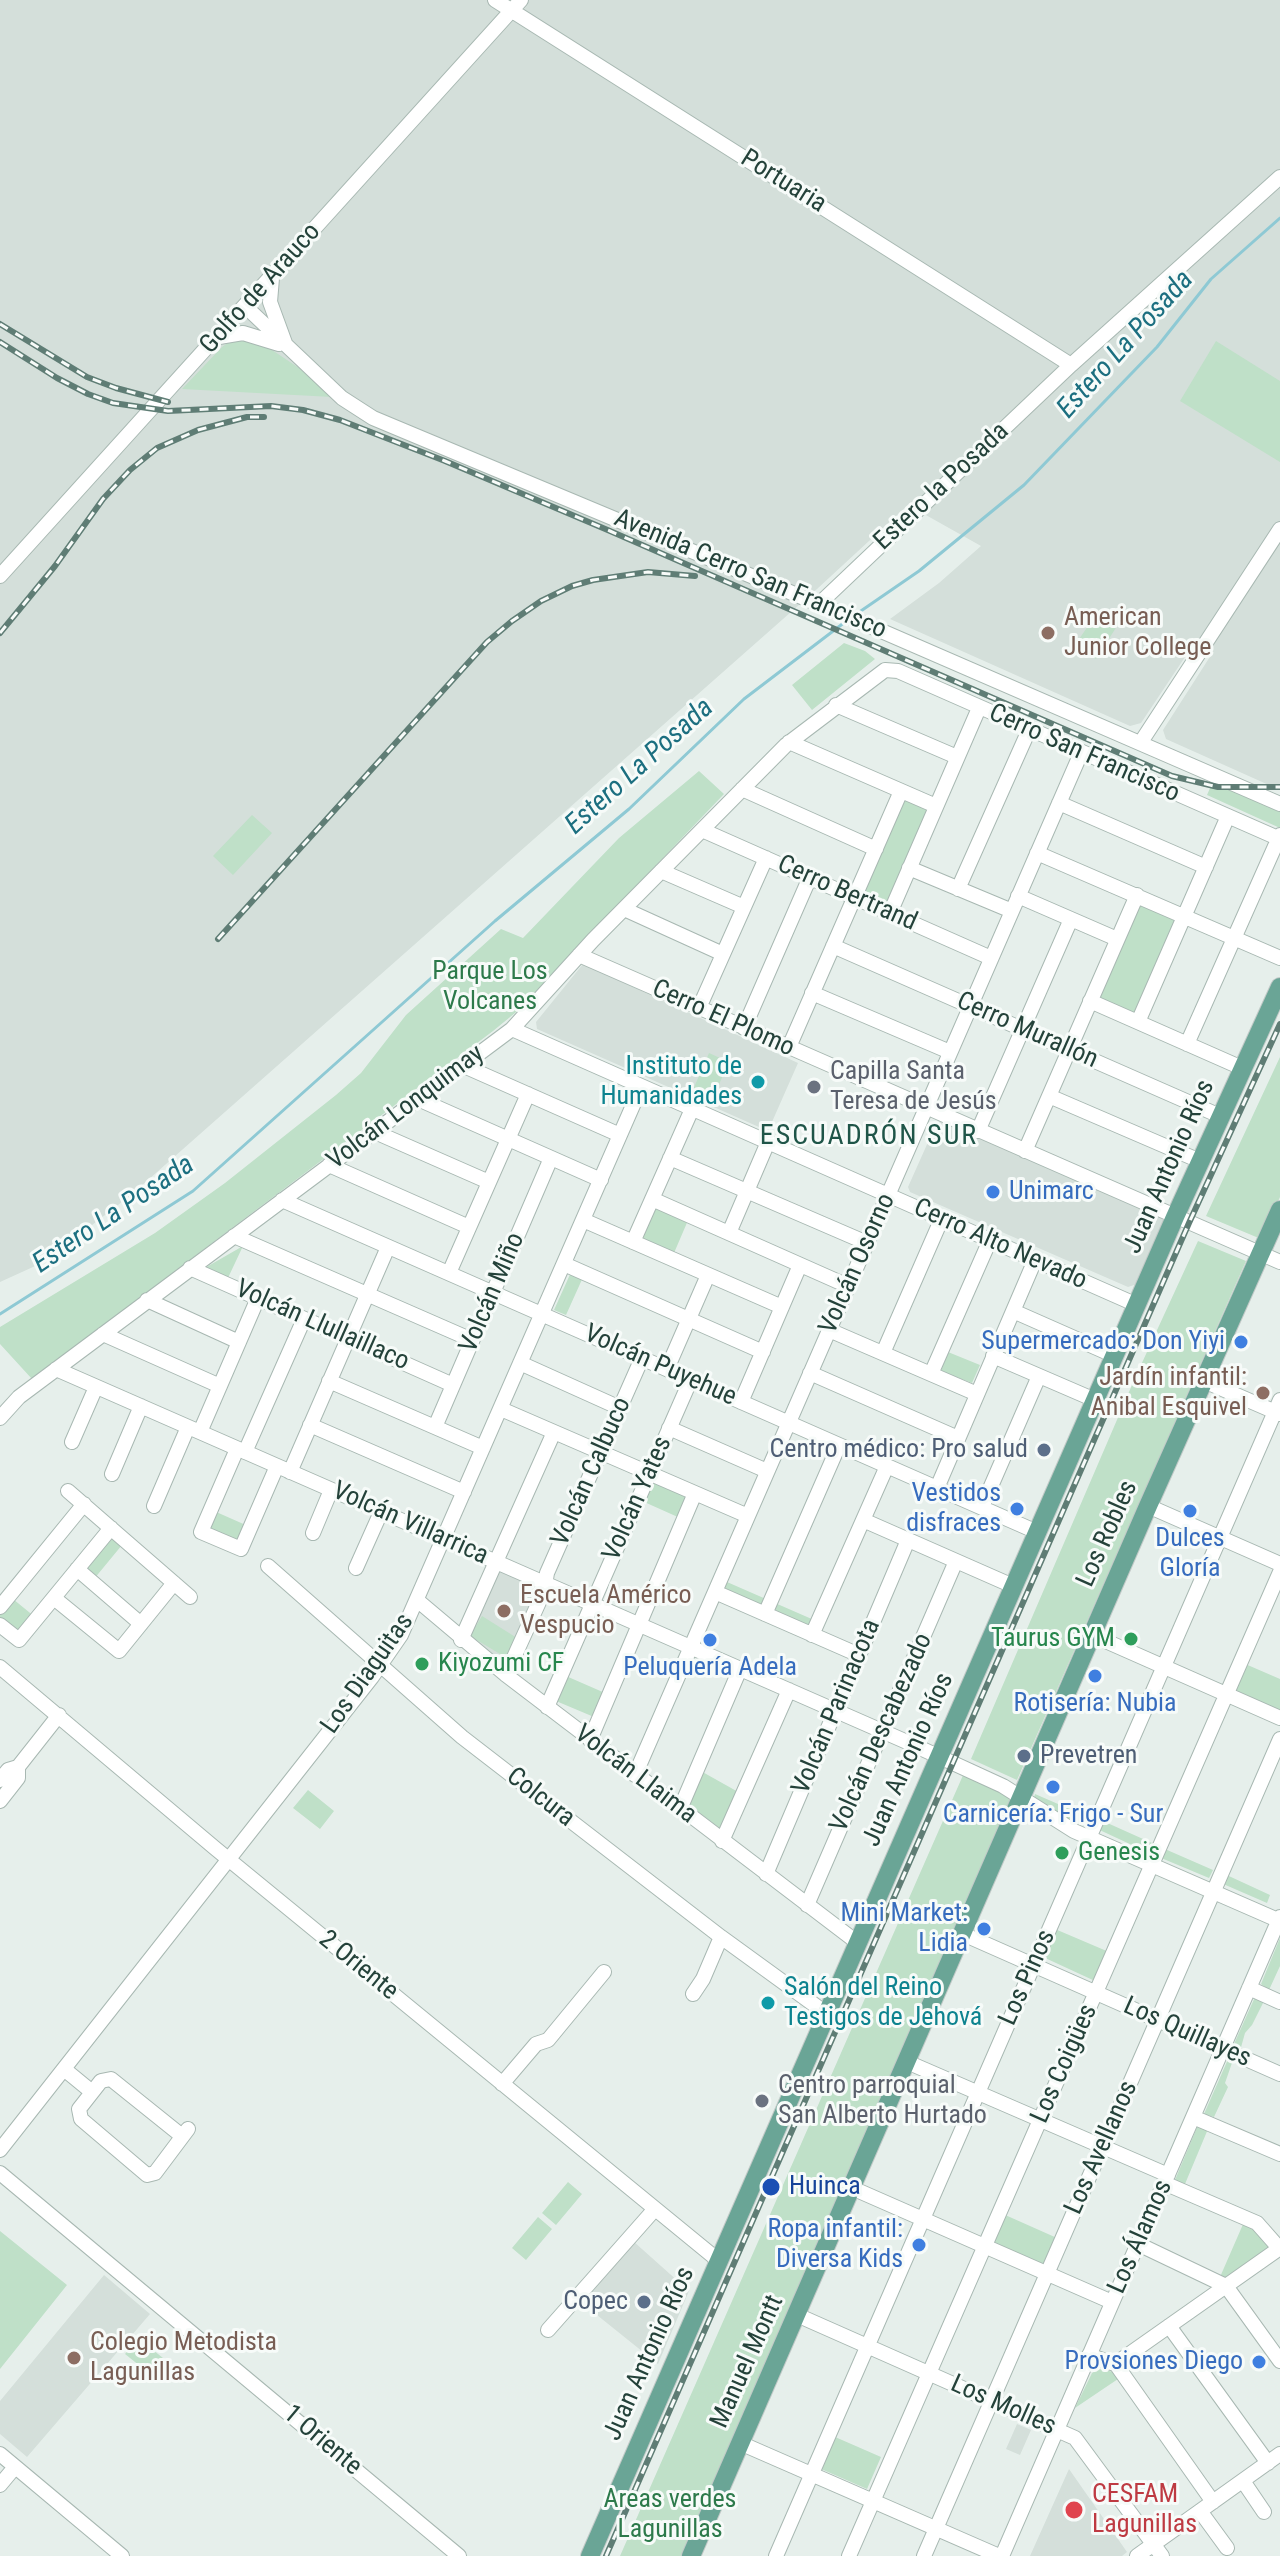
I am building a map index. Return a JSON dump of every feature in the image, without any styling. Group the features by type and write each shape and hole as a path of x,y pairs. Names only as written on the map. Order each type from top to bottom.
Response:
{"main road":[{"name":"Juan Antonio Ríos","path":"590,2556 1175,1217 1280,987"},
{"name":"Los Robles","path":"852,2188 1280,1210"},
{"name":"Manuel Montt","path":"691,2556 852,2188"}],"street":[{"name":"Portuaria","path":"495,0 516,5 1071,365"},
{"name":"Golfo de Arauco","path":"0,576 516,5"},
{"name":"Estero la Posada","path":"819,604 1071,365 1280,177"},
{"path":"272,277 270,302 286,347"},
{"name":"Avenida Cerro San Francisco","path":"246,307 342,398 373,418 859,621 1280,804"},
{"path":"219,337 243,333 286,347"},
{"path":"1141,742 1280,529"},
{"name":"Volcán Lonquimay","path":"0,1418 13,1402 56,1369 512,1029 579,955 789,742 889,669"},
{"name":"Cerro San Francisco","path":"889,669 1280,837"},
{"path":"836,705 957,757"},
{"path":"890,913 979,708"},
{"path":"958,889 1029,730"},
{"path":"789,742 936,806"},
{"name":"Volcán Osorno","path":"635,1775 1081,753"},
{"path":"742,789 876,849"},
{"path":"789,1047 901,791"},
{"path":"1059,803 1206,867"},
{"path":"1138,1022 1228,816"},
{"name":"Cerro Bertrand","path":"702,830 991,958"},
{"path":"1187,1044 1280,837"},
{"path":"1037,853 1280,958"},
{"path":"699,1008 766,858"},
{"path":"909,868 1012,911"},
{"path":"661,871 744,907"},
{"path":"744,1028 810,877"},
{"path":"1025,1151 1137,895"},
{"path":"1018,896 1117,939"},
{"path":"624,909 723,954"},
{"path":"978,1131 1071,919"},
{"name":"Cerro Murallón","path":"833,946 1220,1116"},
{"name":"Cerro El Plomo","path":"579,955 1280,1262"},
{"path":"812,993 950,1052"},
{"path":"1090,1001 1242,1068"},
{"name":"Cerro Alto Nevado","path":"512,1029 1137,1305"},
{"path":"464,1066 620,1135"},
{"name":"Los Diaguitas","path":"0,2150 229,1860 401,1635 641,1087"},
{"path":"449,1273 528,1094"},
{"path":"1049,1096 1200,1161"},
{"path":"418,1099 601,1180"},
{"path":"633,1242 692,1109"},
{"path":"375,1132 489,1182"},
{"path":"729,1233 768,1142"},
{"name":"Volcán Miño","path":"435,1427 551,1158"},
{"path":"670,1158 867,1243"},
{"path":"329,1165 469,1227"},
{"path":"652,1199 848,1286"},
{"name":"Volcán Puyehue","path":"282,1200 1037,1532"},
{"path":"883,1353 942,1218"},
{"path":"583,1220 782,1307"},
{"path":"234,1236 472,1340"},
{"path":"931,1374 990,1240"},
{"path":"304,1319 201,1532 241,1549 310,1425 388,1247"},
{"path":"937,1488 1035,1260"},
{"path":"564,1264 763,1352"},
{"path":"741,1402 800,1265"},
{"name":"Volcán Llullaillaco","path":"190,1268 453,1385"},
{"path":"667,1369 708,1275"},
{"path":"154,1506 220,1386 258,1298"},
{"path":"147,1300 239,1342"},
{"path":"1013,1311 1115,1356"},
{"path":"829,1330 977,1394"},
{"path":"103,1334 220,1386"},
{"path":"993,1356 1095,1400"},
{"name":"Volcán Calbuco","path":"506,1675 547,1573 642,1358"},
{"path":"520,1363 620,1408"},
{"name":"Volcán Villarrica","path":"56,1369 835,1710 983,1777 1089,1838 1279,1920"},
{"path":"810,1373 958,1438"},
{"path":"982,1507 1039,1376"},
{"name":"Volcán Yates","path":"547,1707 691,1379"},
{"path":"329,1381 483,1448"},
{"path":"1204,1381 1278,1409"},
{"path":"72,1442 96,1387"},
{"path":"112,1474 141,1406"},
{"path":"501,1409 748,1516"},
{"name":"Los Pinos","path":"776,2556 1278,1409"},
{"path":"310,1425 464,1492"},
{"path":"669,1428 767,1471"},
{"path":"461,1640 554,1432"},
{"path":"765,1614 839,1445"},
{"path":"812,1635 887,1466"},
{"path":"313,1533 331,1490"},
{"path":"68,1491 190,1597"},
{"path":"590,1740 695,1493"},
{"path":"0,1607 84,1504"},
{"path":"1148,1506 1280,1564"},
{"path":"356,1568 381,1512"},
{"path":"863,1520 1013,1586"},
{"path":"2,1630 19,1640 111,1528"},
{"name":"Volcán Parinacota","path":"766,1874 908,1540"},
{"name":"Volcán Descabezado","path":"807,1905 956,1561"},
{"name":"Colcura","path":"268,1566 462,1737 721,1937 827,2014"},
{"path":"77,1569 141,1624"},
{"name":"Los Coigües","path":"849,2556 1280,1572"},
{"path":"54,1598 119,1651 174,1583"},
{"path":"715,1592 859,1655"},
{"name":"Volcán Llaima","path":"417,1600 461,1640 547,1707 858,1943"},
{"path":"1092,1635 1280,1718"},
{"path":"680,1809 740,1669"},
{"name":"2 Oriente","path":"3,1676 59,1715 229,1860 719,2261"},
{"path":"722,1841 789,1690"},
{"path":"0,1780 8,1770 18,1767 59,1715"},
{"name":"Los Avellanos","path":"924,2556 1280,1739"},
{"path":"0,1801 18,1778 18,1767"},
{"name":"Los Álamos","path":"1000,2556 1279,1920"},
{"name":"Los Quillayes","path":"963,1934 1280,2074"},
{"path":"693,1994 721,1937"},
{"path":"502,2084 536,2044 548,2040 604,1972"},
{"path":"1249,1988 1280,2002"},
{"path":"907,2062 1102,2147 1257,2223 1280,2248 1115,2363"},
{"path":"64,2069 92,2092"},
{"path":"111,2079 185,2132 155,2173 144,2174 81,2119 79,2109 92,2092 101,2081 111,2079"},
{"path":"1193,2117 1280,2154"},
{"name":"1 Oriente","path":"0,2173 459,2556"},
{"path":"852,2188 1112,2302"},
{"path":"548,2330 654,2210"},
{"path":"1138,2244 1226,2286 1280,2361"},
{"name":"Los Molles","path":"797,2315 1080,2443 1158,2550"},
{"path":"1137,2556 1158,2550 1200,2511 1274,2458 1169,2326"},
{"path":"1089,2355 1115,2363 1213,2502"},
{"path":"740,2443 1000,2556"},
{"path":"0,2454 122,2556"},
{"path":"0,2485 15,2467"},
{"path":"1243,2481 1264,2512"},
{"path":"1200,2511 1227,2548"}],"shaded area":[{"path":"0,0 1280,0 1280,790 1166,739 1163,730 1213,652 1195,642 1141,723 1130,726 890,619 939,583 981,546 908,505 131,1195 44,1262 0,1282"},
{"path":"583,964 798,1063 768,1131 537,1029 536,1022"},
{"path":"942,1121 1165,1219 1137,1284 1128,1287 910,1192 908,1187 937,1122"},
{"name":"Escuela Américo Vespucio","path":"497,1569 540,1587 506,1666 468,1636"},
{"path":"633,2241 689,2291 658,2364 582,2303"},
{"name":"Colegio Metodista Lagunillas","path":"104,2275 150,2314 27,2457 0,2434 0,2401"},
{"path":"1017,2424 1031,2430 1020,2455 1006,2449"},
{"name":"CESFAM Lagunillas","path":"1069,2469 1127,2552 1122,2556 1030,2556"}],"green space":[{"path":"232,340 253,340 269,348 299,368 332,397 182,389"},
{"path":"1216,341 1280,381 1280,462 1180,401"},
{"path":"1099,610 1119,623 1096,659 1075,645"},
{"path":"844,643 865,651 875,659 812,710 792,685"},
{"name":"Parque Los Volcanes","path":"699,771 724,794 515,1013 32,1379 0,1344 0,1327 155,1233 225,1183 336,1095 361,1073 406,1015 501,929 523,938 619,838"},
{"path":"1214,779 1280,808 1280,828 1207,795"},
{"path":"907,799 926,807 928,811 889,905 862,897 902,801"},
{"path":"252,815 272,833 233,875 213,856"},
{"path":"1141,901 1177,921 1138,1013 1133,1015 1101,1001 1098,994"},
{"path":"709,1053 729,1062 712,1100 692,1092"},
{"path":"1280,1057 1280,1197 1261,1239 1206,1216"},
{"path":"660,1204 689,1218 674,1253 642,1240 640,1234 651,1208"},
{"path":"1198,1241 1246,1261 1017,1780 971,1759 1135,1378"},
{"path":"243,1246 227,1280 203,1269"},
{"path":"572,1270 584,1275 566,1315 554,1310"},
{"path":"948,1352 980,1365 972,1383 941,1371"},
{"path":"652,1480 688,1494 680,1518 642,1501"},
{"path":"214,1511 248,1526 240,1545 205,1531"},
{"path":"111,1535 122,1545 94,1579 82,1569"},
{"path":"727,1582 814,1620 811,1629 723,1591"},
{"path":"13,1599 35,1617 20,1635 0,1619"},
{"path":"482,1616 517,1638 505,1657 470,1636"},
{"path":"1243,1663 1280,1679 1280,1711 1233,1690"},
{"path":"566,1676 605,1693 594,1717 556,1701"},
{"path":"699,1770 740,1793 721,1829 685,1802"},
{"name":"Areas verdes Lagunillas","path":"964,1773 1011,1798 684,2556 620,2556"},
{"path":"308,1790 334,1811 320,1829 293,1808"},
{"path":"1035,1794 1088,1817 1084,1825 1034,1798"},
{"path":"1094,1817 1152,1843 1147,1852 1091,1826"},
{"path":"1158,1846 1213,1870 1209,1878 1154,1855"},
{"path":"1218,1871 1270,1895 1267,1903 1214,1880"},
{"path":"1055,1929 1109,1952 1095,1981 1043,1957"},
{"path":"1280,1938 1280,1966 1269,1990 1261,1984"},
{"path":"1255,1997 1264,2001 1245,2033 1240,2051 1233,2047"},
{"path":"1229,2057 1233,2060 1225,2083 1228,2087 1214,2117 1204,2114"},
{"path":"1198,2125 1208,2129 1185,2184 1175,2180"},
{"path":"568,2182 582,2194 556,2225 542,2213"},
{"path":"1003,2214 1057,2238 1045,2265 991,2242"},
{"path":"538,2217 552,2229 526,2260 512,2248"},
{"path":"1244,2222 1273,2245 1226,2280 1220,2277"},
{"path":"0,2231 67,2285 0,2369"},
{"path":"138,2338 163,2358 150,2374 125,2354"},
{"path":"1099,2369 1114,2372 1118,2379 1075,2408 1092,2373"},
{"path":"826,2433 881,2457 867,2489 812,2465"}],"waterway":[{"name":"Estero La Posada","path":"855,615 919,571 1024,485 1157,347 1211,279 1280,218"},
{"name":"Estero La Posada","path":"0,1314 193,1191 495,921 629,809 744,699 845,622"}],"railway":[{"path":"0,324 87,377 168,402"},
{"path":"0,342 57,378 113,403 168,411 271,406 303,410 340,420 610,531 1172,776 1218,787 1280,787"},
{"path":"0,633 55,566 103,499 130,470 157,448 198,430 247,417 264,417"},
{"path":"218,939 487,642 512,621 541,601 593,580 648,572 695,576"},
{"path":"606,2556 1189,1223 1280,1024"}],"place":[{"name":"American Junior College","path":"1048,633"},
{"name":"Instituto de Humanidades","path":"758,1082"},
{"name":"Capilla Santa Teresa de Jesús","path":"814,1087"},
{"name":"Unimarc","path":"993,1192"},
{"name":"Supermercado: Don Yiyi","path":"1241,1342"},
{"name":"Jardín infantil: Anibal Esquivel","path":"1263,1393"},
{"name":"Centro médico: Pro salud","path":"1044,1450"},
{"name":"Vestidos disfraces","path":"1017,1509"},
{"name":"Dulces Gloría","path":"1190,1511"},
{"name":"Escuela Américo Vespucio","path":"504,1611"},
{"name":"Taurus GYM","path":"1131,1639"},
{"name":"Peluquería Adela","path":"710,1640"},
{"name":"Kiyozumi CF","path":"422,1664"},
{"name":"Rotisería: Nubia","path":"1095,1676"},
{"name":"Prevetren","path":"1024,1756"},
{"name":"Carnicería: Frigo - Sur","path":"1053,1787"},
{"name":"Genesis","path":"1062,1853"},
{"name":"Mini Market: Lidia","path":"984,1929"},
{"name":"Salón del Reino Testigos de Jehová","path":"768,2003"},
{"name":"Centro parroquial San Alberto Hurtado","path":"762,2101"},
{"name":"Huinca","path":"771,2187"},
{"name":"Ropa infantil: Diversa Kids","path":"919,2245"},
{"name":"Copec","path":"644,2302"},
{"name":"Colegio Metodista Lagunillas","path":"74,2358"},
{"name":"Provsiones Diego","path":"1259,2362"},
{"name":"CESFAM Lagunillas","path":"1074,2510"}],"district":[{"name":"ESCUADRÓN SUR","path":"869,1137"}]}
